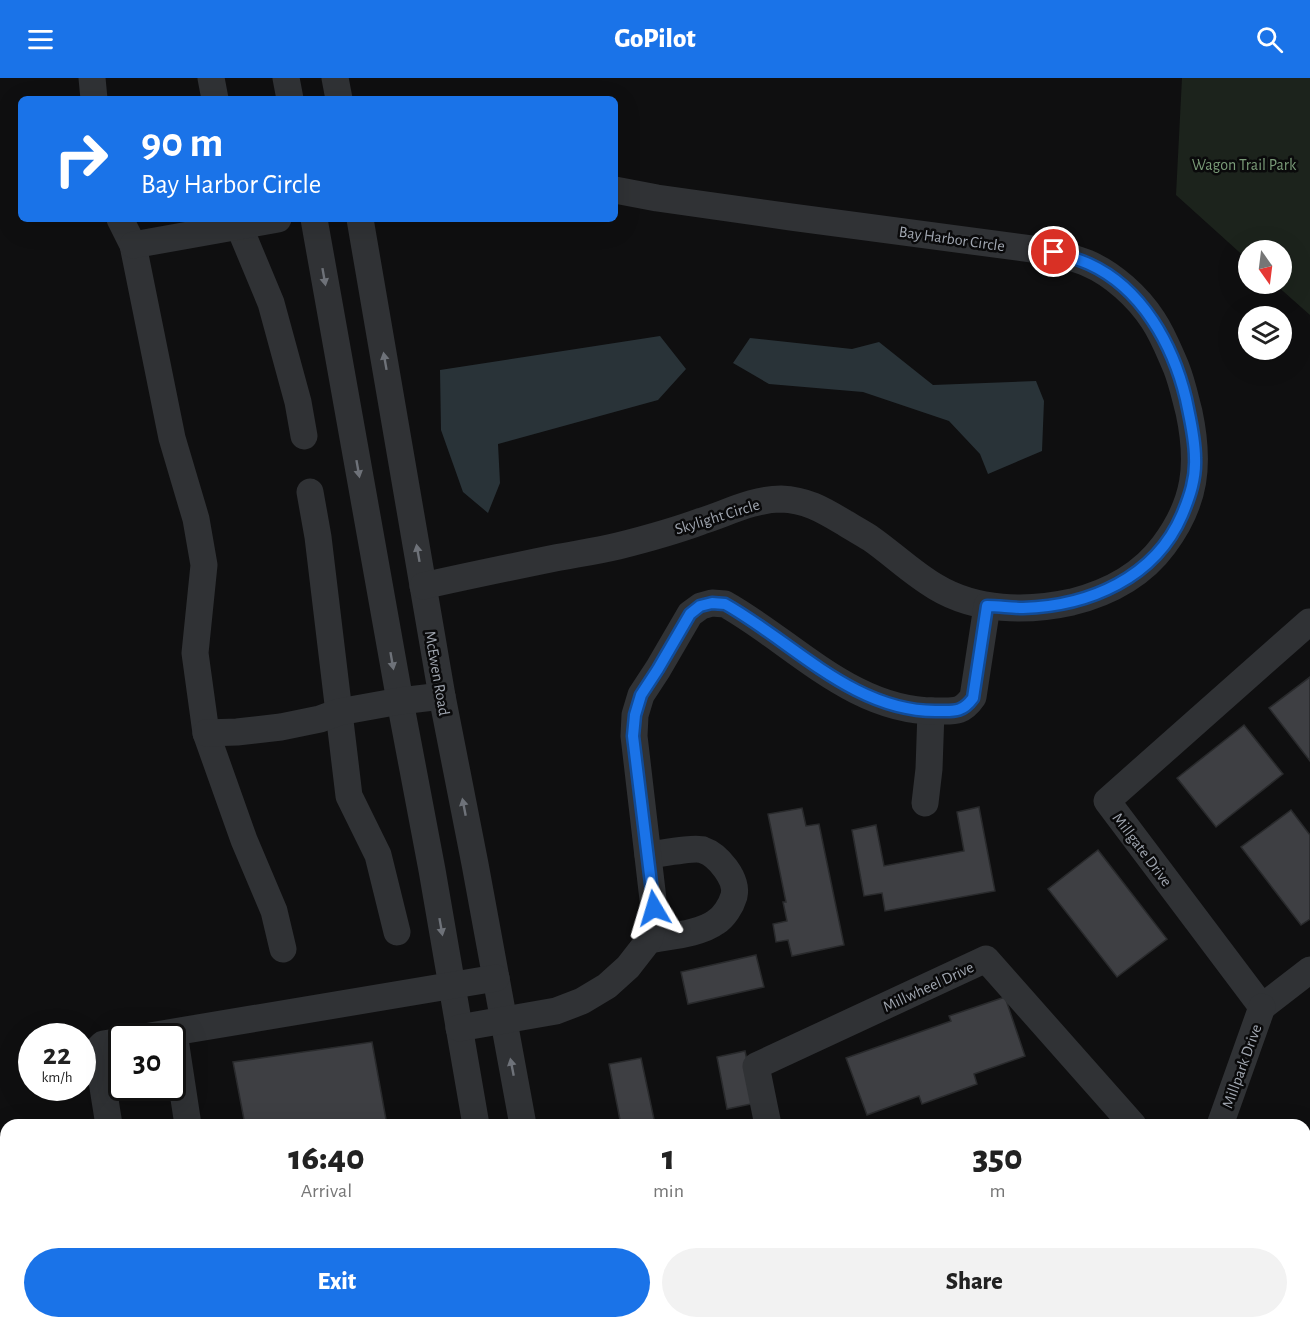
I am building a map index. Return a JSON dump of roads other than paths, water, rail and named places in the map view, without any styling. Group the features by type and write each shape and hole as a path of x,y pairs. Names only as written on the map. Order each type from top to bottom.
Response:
{"street":[{"path":"92,78 94,96"},
{"path":"211,78 214,96"},
{"path":"286,78 289,96"},
{"path":"335,78 338,96"},
{"name":"Bay Harbor Circle","path":"618,191 768,214 1054,252 1090,264 1114,279 1135,297 1152,319 1167,346 1182,382 1193,432 1196,459 1193,486 1177,528 1155,557 1116,586 1085,598 1054,606 1021,608 987,606"},
{"path":"122,222 133,245 172,438 196,519 204,565 195,653 206,733 244,840 274,911 284,949"},
{"path":"315,222 475,1119"},
{"name":"McEwen Road","path":"361,222 442,696 522,1119"},
{"path":"133,245 239,223 271,303 298,402 304,436"},
{"path":"310,492 318,537 349,796 378,855 397,932"},
{"name":"Skylight Circle","path":"423,586 618,546 697,523 756,502 778,499 799,501 819,507 871,539 938,589 987,606"},
{"path":"459,1028 555,1011 582,1001 606,986 628,967 649,940 654,908 633,736 635,715 641,695 690,614 700,606 712,603 725,604 849,687 877,700 907,709 958,711 967,707 973,698 987,606"},
{"name":"Millgate Drive","path":"1262,1008 1107,801 1310,623"},
{"path":"206,733 281,727 320,719 339,712 442,696"},
{"path":"925,803 931,711"},
{"path":"648,855 701,849 713,855 724,865 732,879 735,895 727,911 716,922 702,930 649,940"},
{"name":"Millwheel Drive","path":"767,1119 756,1066 986,959 1128,1119"},
{"path":"1262,1008 1310,970"},
{"path":"186,1031 496,978"},
{"name":"Millpark Drive","path":"1222,1119 1262,1008"},
{"path":"108,1043 103,1044 97,1050 108,1119"},
{"path":"181,1101 186,1119"}],"park label":[{"name":"Wagon Trail Park","path":"1244,164"}]}
